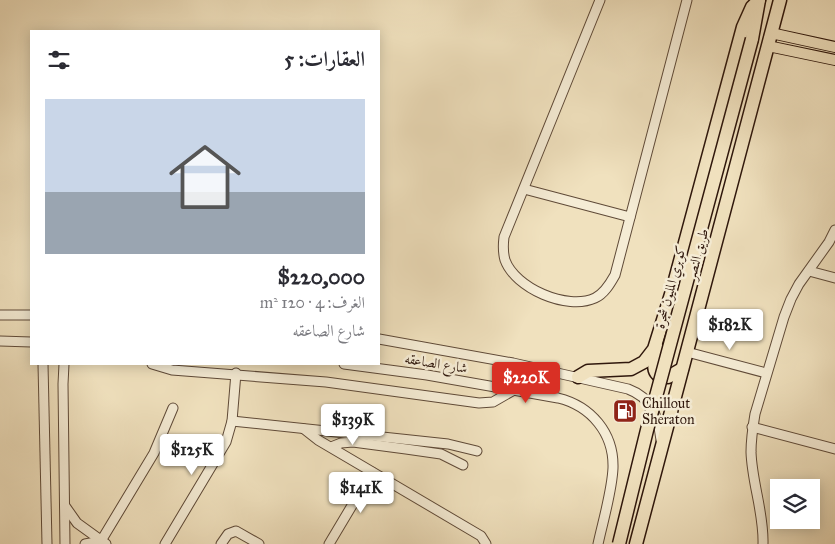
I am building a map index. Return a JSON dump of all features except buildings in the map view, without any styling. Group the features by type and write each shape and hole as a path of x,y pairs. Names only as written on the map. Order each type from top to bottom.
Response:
{"highway":[{"name":"كوبري المليون شجرة","path":"619,544 647,430 752,39 759,0"},
{"path":"682,369 668,377 662,377 657,373 653,364 742,28 746,17 759,0"},
{"name":"طريق النصر","path":"636,544 780,0"},
{"path":"578,377 588,371 623,371 638,366 650,356 658,341"}],"main road":[{"path":"771,33 835,47"},
{"path":"792,51 789,43 794,38"},
{"path":"768,46 835,60"}],"street":[{"path":"600,0 504,237 503,250 510,269 536,291 561,302 576,302 594,298 610,284 615,275 686,0"},
{"path":"524,188 630,217"},
{"path":"763,544 763,527 751,454 752,427 766,373 791,299 835,230"},
{"path":"809,271 835,278"},
{"path":"0,315 30,315"},
{"name":"شارع الصاعقه","path":"380,339 460,353 628,389 643,397 657,415 662,448"},
{"path":"0,341 30,342"},
{"path":"687,352 766,373"},
{"path":"43,365 47,544"},
{"path":"64,365 65,544"},
{"path":"155,365 172,370 236,373 326,382 479,403 493,402 514,390"},
{"name":"شارع الصاعقه","path":"352,365 427,375 558,398 571,402 589,413 604,431 610,445 613,468 598,544"},
{"path":"165,544 229,435 236,373"},
{"path":"104,542 154,454 173,408"},
{"path":"232,421 448,444 477,452"},
{"path":"752,427 835,449"},
{"path":"304,429 331,448 481,536 486,544"},
{"path":"331,448 353,442 424,451 448,457 463,465"},
{"path":"329,544 372,472"},
{"path":"65,506 78,523 104,542"},
{"path":"221,544 228,534 236,531 259,544"},
{"path":"86,544 104,542"}],"place":[{"name":"Chillout Sheraton","path":"625,411"}]}
